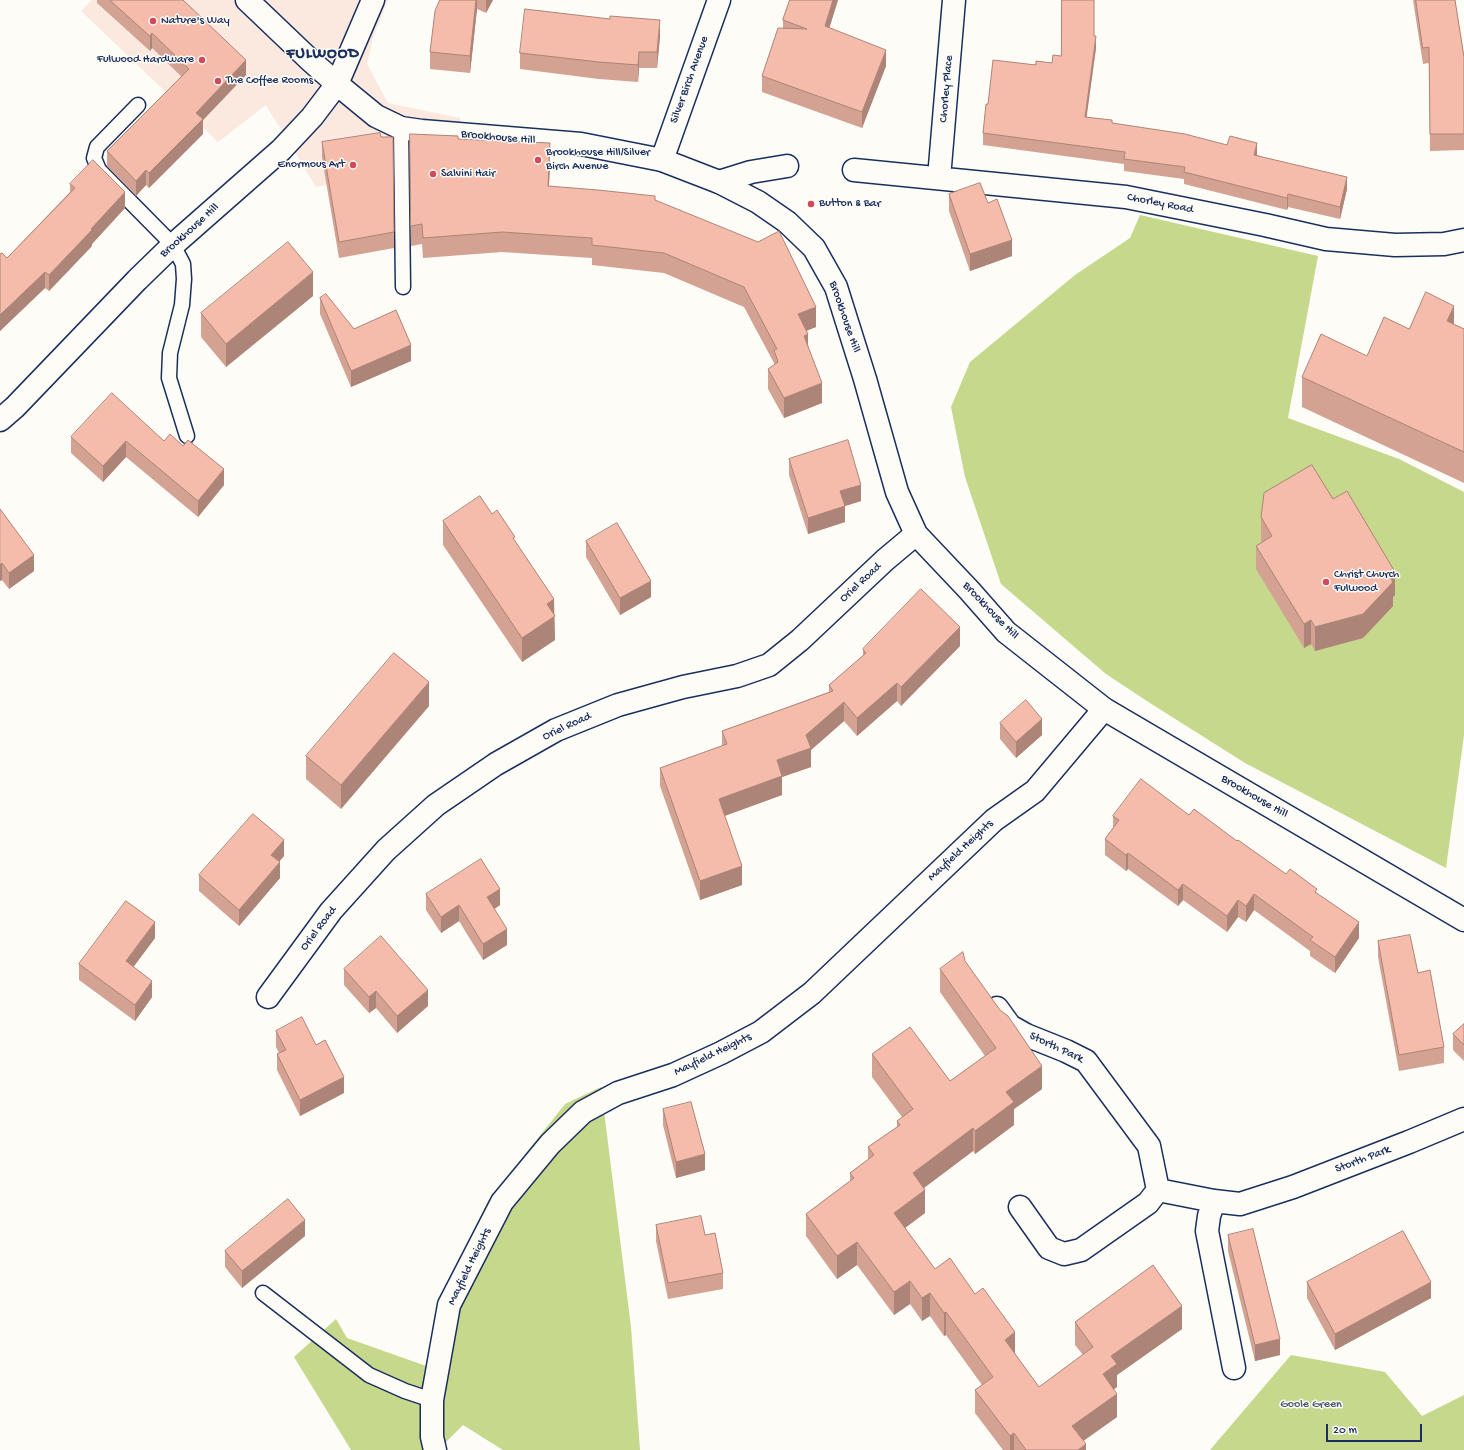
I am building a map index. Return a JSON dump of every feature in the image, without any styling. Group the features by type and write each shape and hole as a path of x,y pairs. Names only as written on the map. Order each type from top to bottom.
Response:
{"street":[{"path":"247,0 337,84 373,0"},
{"name":"Silver Birch Avenue","path":"662,160 719,0"},
{"name":"Chorley Place","path":"939,178 954,0"},
{"name":"Brookhouse Hill","path":"0,420 15,407 137,280 281,150 312,118 337,84 376,116 401,128 581,144 662,160 719,182 758,202 787,222 814,248 836,287 865,379 897,492 916,534 970,590 1006,632 1104,709 1464,920"},
{"path":"719,182 751,172 787,166"},
{"name":"Chorley Road","path":"854,170 1126,197 1265,224 1326,239 1396,245 1444,244 1464,240"},
{"name":"Oriel Road","path":"268,998 331,911 386,850 436,805 496,764 563,728 618,705 737,676 769,666 800,640 885,560 916,534"},
{"name":"Mayfield Heights","path":"435,1450 432,1437 432,1400 449,1305 502,1202 550,1144 583,1112 618,1093 673,1075 721,1053 761,1032 812,993 994,820 1035,791 1104,709"},
{"name":"Storth Park","path":"983,989 1010,1026 1026,1035 1066,1051 1086,1061 1149,1146 1158,1190 1214,1201 1240,1204 1293,1187 1464,1119"},
{"path":"1020,1207 1050,1248 1064,1254 1081,1250 1148,1204 1158,1190"},
{"path":"1214,1201 1209,1216 1207,1231 1234,1368"}],"lane":[{"path":"138,105 97,147 94,158 99,170 173,246 183,264 184,279 182,305 170,353 169,378 187,436"},
{"path":"401,128 403,287"},
{"path":"263,1293 369,1375 405,1391 432,1400"}],"shaded area":[{"path":"92,0 388,0 373,38 367,64 388,103 460,118 459,200 396,199 395,177 371,177 316,187 266,105 218,142 81,11"}],"green space":[{"path":"1140,215 1318,256 1288,418 1399,459 1464,492 1464,735 1446,868 1245,763 1150,703 1106,674 1001,584 965,477 951,407 970,362 1075,275 1130,238"},
{"path":"601,1087 631,1327 640,1450 503,1450 463,1425 438,1450 351,1450 294,1357 336,1319 347,1338 429,1367 438,1304 488,1201 565,1104"},
{"name":"Goole Green","path":"1291,1355 1385,1372 1422,1416 1464,1395 1464,1450 1210,1450"}],"building":[{"path":"110,0 183,0 246,60 196,113 203,119 149,173 146,170 136,181 107,151 189,69 152,33 150,36"},
{"path":"440,0 476,0 470,56 430,52 435,11"},
{"path":"790,0 833,0 825,26 886,50 862,112 762,76 778,28 807,29 783,20"},
{"path":"1062,0 1094,0 1094,36 1096,36 1085,117 1112,120 1112,123 1185,134 1227,145 1230,136 1257,143 1254,155 1347,177 1340,207 1288,194 1287,198 1184,172 1185,167 1124,159 1125,152 983,133 993,60 1036,65 1036,61 1052,63 1053,55 1061,56"},
{"path":"1416,0 1455,0 1464,57 1464,134 1430,134 1429,47 1423,48"},
{"path":"525,9 610,19 610,16 660,20 657,52 639,52 638,65 520,53"},
{"path":"380,133 381,137 393,137 394,232 339,242 322,142"},
{"path":"410,134 458,136 458,139 550,143 548,186 655,196 655,200 758,242 779,231 816,307 798,314 808,334 804,336 822,383 784,398 768,369 778,362 774,350 777,349 744,287 664,253 592,245 592,238 502,232 423,238 422,224 411,226"},
{"path":"93,160 125,192 91,229 92,230 49,275 45,272 0,315 0,254 2,253 7,258 75,188 70,184"},
{"path":"980,183 988,203 997,199 1012,240 970,254 949,194"},
{"path":"288,242 313,272 226,344 201,313"},
{"path":"1426,292 1454,306 1447,321 1464,329 1464,452 1302,377 1321,334 1367,356 1384,317 1409,329"},
{"path":"326,294 354,329 396,310 411,345 351,371 320,298"},
{"path":"112,393 164,441 170,434 183,446 188,440 224,469 198,501 126,441 103,466 71,437"},
{"path":"848,440 861,485 840,491 845,506 808,518 789,459"},
{"name":"Christ Church Fulwood","path":"1312,465 1333,499 1347,491 1395,572 1389,576 1393,582 1363,614 1315,627 1311,620 1304,624 1256,546 1272,536 1261,517 1264,493"},
{"path":"480,496 492,514 497,510 515,537 513,538 554,599 547,604 555,616 522,638 443,521"},
{"path":"0,509 34,555 9,573 2,563 0,565"},
{"path":"617,523 651,581 620,598 586,541"},
{"path":"921,589 960,627 901,687 897,683 857,718 844,702 806,735 811,748 777,760 782,776 719,799 742,866 700,881 660,768 727,744 722,731 833,691 829,685 866,653 863,649"},
{"path":"394,653 429,682 341,785 306,756"},
{"path":"1026,700 1042,719 1016,742 1000,723"},
{"path":"1141,779 1189,815 1194,809 1237,841 1238,840 1286,874 1290,869 1317,889 1315,892 1359,922 1335,957 1310,940 1313,937 1254,894 1246,906 1238,900 1227,916 1183,884 1178,890 1128,853 1126,855 1105,839 1119,820 1113,816"},
{"path":"253,814 284,840 271,855 280,862 239,910 199,875"},
{"path":"481,859 500,889 487,897 507,929 483,944 459,905 441,917 426,894"},
{"path":"126,901 155,922 126,961 152,981 135,1005 79,964"},
{"path":"1410,935 1418,973 1430,970 1444,1047 1399,1055 1378,941"},
{"path":"381,936 428,990 397,1016 376,991 369,997 344,969"},
{"path":"963,952 965,961 1000,1010 1008,1016 1042,1066 1006,1092 1014,1102 975,1131 973,1128 913,1173 925,1190 894,1213 935,1269 950,1258 975,1294 983,1288 1015,1332 1005,1340 1039,1387 1093,1347 1075,1322 1153,1265 1182,1306 1111,1356 1117,1364 1103,1374 1117,1394 1072,1426 1086,1444 1078,1450 1026,1450 1014,1433 1010,1436 975,1390 993,1377 946,1312 944,1313 930,1293 922,1298 910,1281 894,1292 857,1242 837,1256 806,1214 854,1178 850,1173 874,1155 868,1147 900,1125 897,1121 913,1109 872,1054 910,1027 950,1081 996,1048 940,969"},
{"path":"302,1017 316,1045 325,1040 344,1077 300,1100 277,1054 286,1050 276,1031"},
{"path":"1464,1024 1464,1045 1453,1034"},
{"path":"691,1102 705,1154 676,1162 663,1109"},
{"path":"288,1199 305,1220 242,1271 225,1251"},
{"path":"701,1216 705,1235 715,1233 723,1273 668,1283 656,1225"},
{"path":"1253,1229 1280,1339 1255,1345 1228,1235"},
{"path":"1403,1231 1431,1282 1335,1334 1307,1282"}],"place":[{"name":"Nature's Way","path":"153,21"},
{"name":"Fulwood Hardware","path":"202,60"},
{"name":"The Coffee Rooms","path":"218,81"},
{"name":"Brookhouse Hill/Silver Birch Avenue","path":"538,160"},
{"name":"Enormous Art","path":"353,165"},
{"name":"Salvini Hair","path":"433,174"},
{"name":"Button & Bar","path":"811,204"},
{"name":"Christ Church Fulwood","path":"1326,582"}],"district":[{"name":"FULWOOD","path":"323,55"}]}
